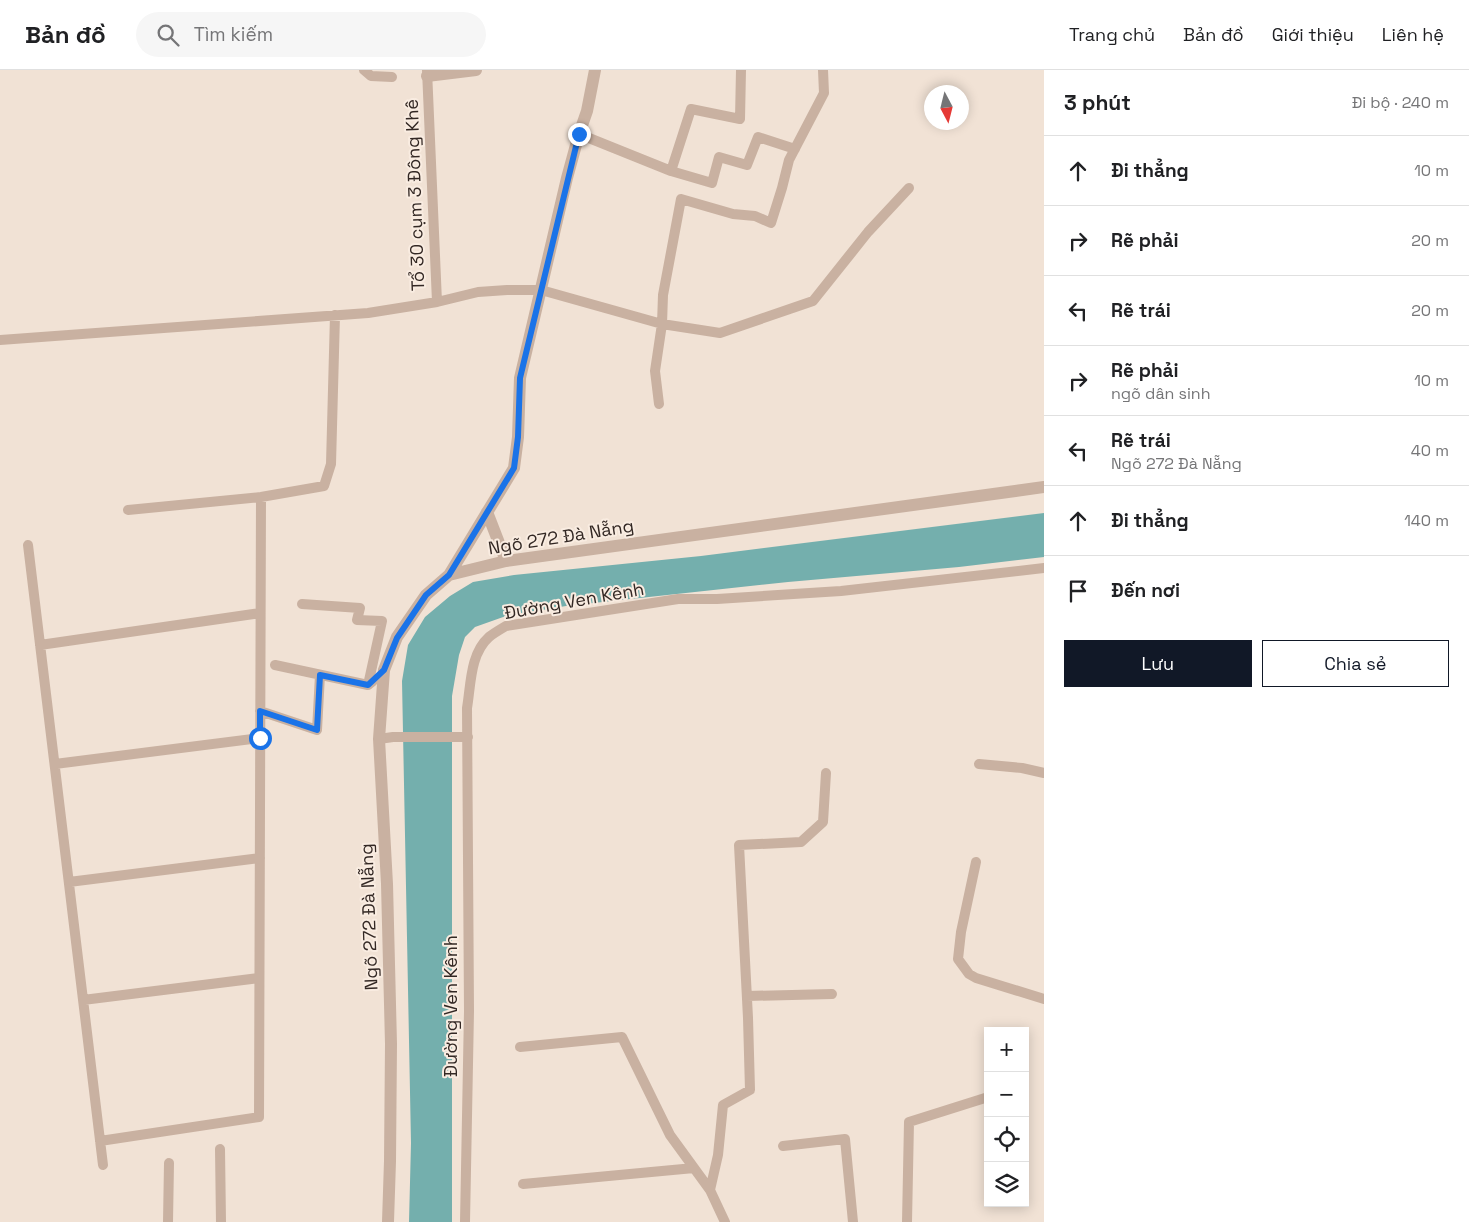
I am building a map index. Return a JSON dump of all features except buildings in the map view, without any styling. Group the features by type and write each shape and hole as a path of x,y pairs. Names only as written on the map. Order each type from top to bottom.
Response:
{"street":[{"path":"427,73 476,70"},
{"path":"584,70 591,84"},
{"path":"449,575 514,468 518,437 520,378 579,134 587,111 595,70"},
{"name":"Ngõ 272 Đà Nẵng","path":"388,1222 390,1035 387,884 379,739 384,670 397,638 426,595 449,575 506,562 745,527 1044,487"},
{"path":"487,512 506,562"}],"lane":[{"path":"364,70 371,76 392,77"},
{"path":"671,171 691,109 740,119 741,70"},
{"path":"659,404 656,371 662,324 663,296 681,199 733,214 754,216 771,223 789,160 824,93 823,70"},
{"name":"Tổ 30 cụm 3 Đông Khê","path":"427,73 436,302 478,292 541,290 662,324 720,334 813,301 868,232 908,188"},
{"path":"579,134 671,171 712,183 719,157 747,165 758,137 795,148"},
{"path":"0,340 368,313 436,302"},
{"path":"128,510 261,497 324,486 331,464 335,315"},
{"path":"100,1141 258,1117 261,497"},
{"path":"28,545 103,1165"},
{"name":"Đường Ven Kênh","path":"464,1222 468,1011 464,736 474,659 489,637 506,626 678,599 717,599 841,591 1044,568"},
{"path":"302,604 360,608 357,620 382,621 368,685"},
{"path":"40,645 260,613"},
{"path":"275,665 368,685"},
{"path":"368,685 384,670"},
{"path":"260,711 317,730 320,675"},
{"path":"379,739 393,737 464,736"},
{"path":"55,764 260,738"},
{"path":"979,764 1022,768 1044,773"},
{"path":"710,1190 718,1154 723,1105 750,1090 739,844 801,842 806,838 823,822 826,773"},
{"path":"69,882 260,858"},
{"path":"976,862 958,960 969,974 976,978 1044,999"},
{"path":"83,1000 259,978"},
{"path":"747,996 832,994"},
{"path":"520,1047 622,1037 670,1135 710,1190 725,1222"},
{"path":"907,1222 909,1122 984,1098"},
{"path":"783,1146 845,1139 853,1222"},
{"path":"220,1149 221,1222"},
{"path":"168,1222 169,1163"},
{"path":"523,1184 694,1168"}],"water":[{"path":"1044,513 1044,557 566,606 506,616 475,627 465,637 459,655 452,696 452,1222 409,1222 411,1143 402,681 408,645 425,617 450,596 473,582 514,575 701,556"}],"route":[{"path":"260,738 260,711 317,730 320,675 368,685 384,670 397,638 426,595 449,575 514,468 518,437 520,378 555,226 579,134"}]}
